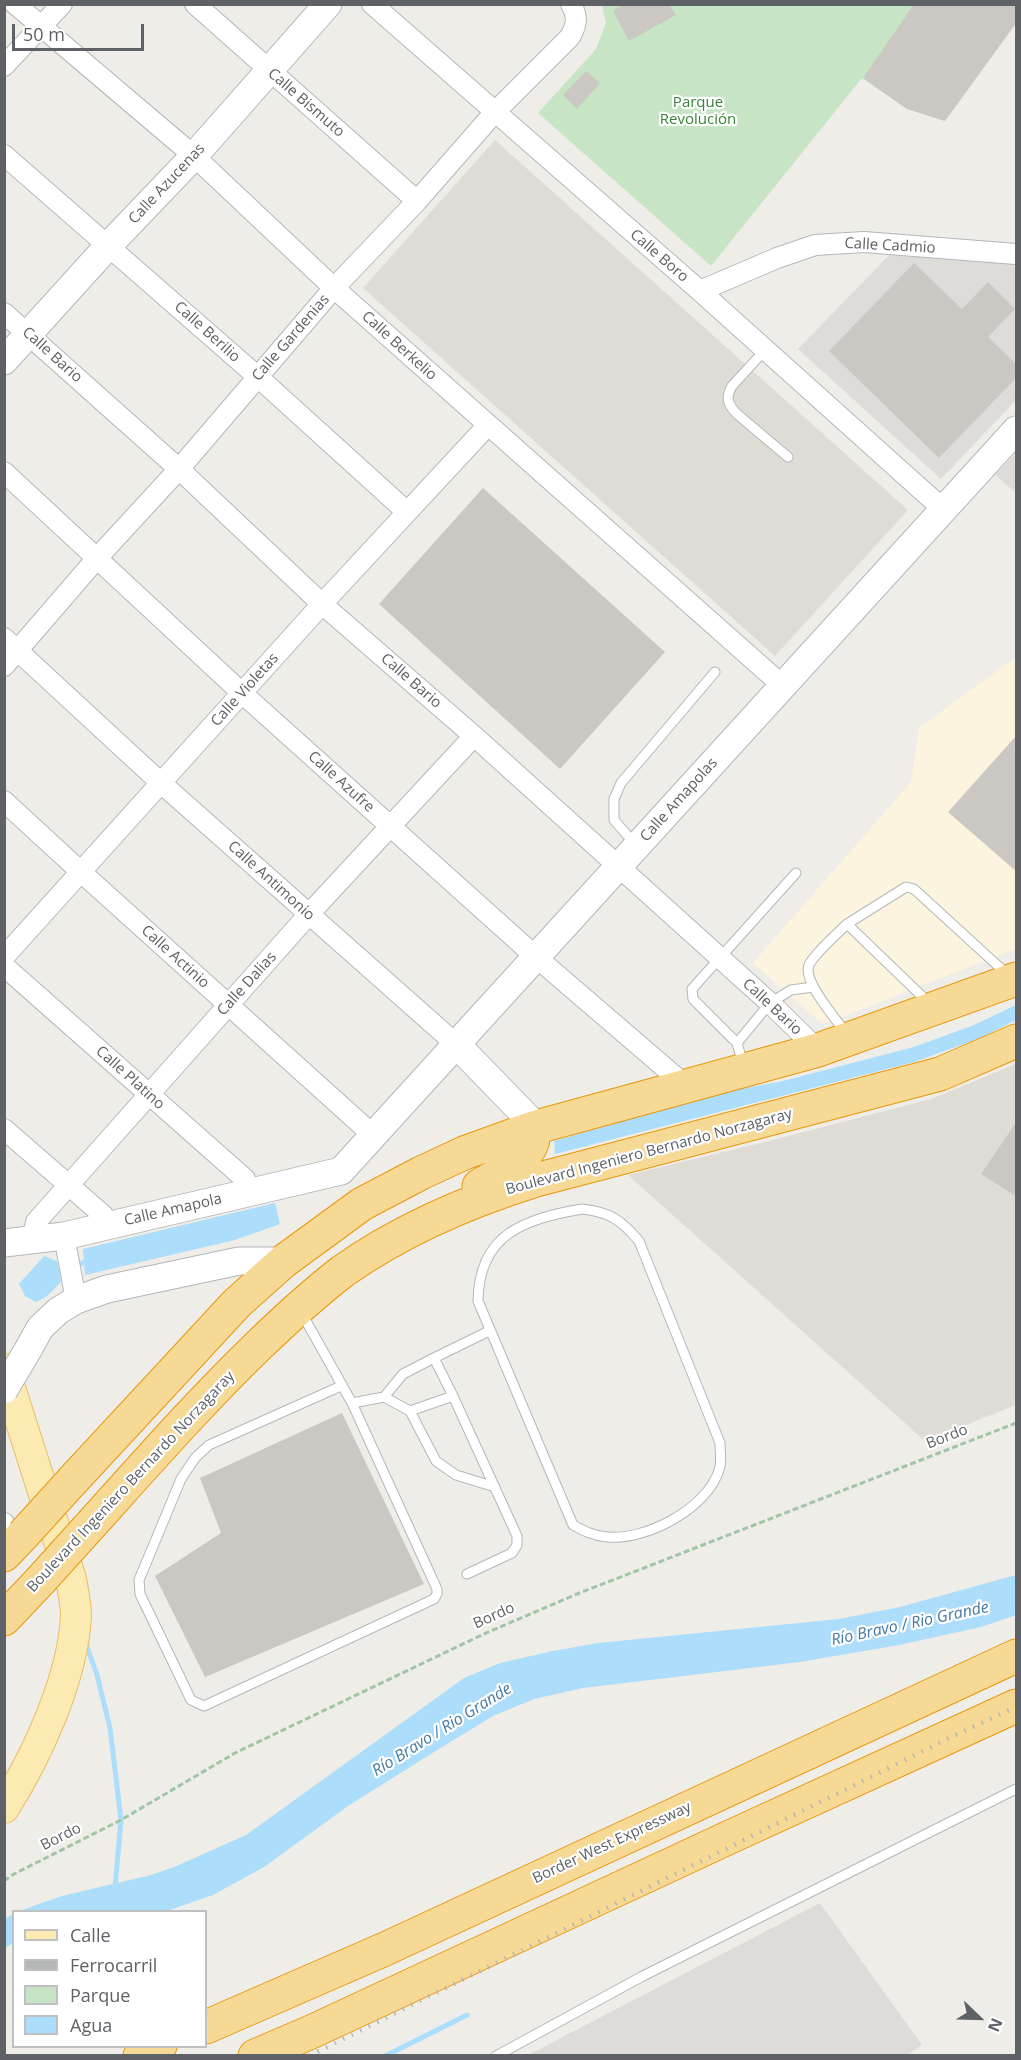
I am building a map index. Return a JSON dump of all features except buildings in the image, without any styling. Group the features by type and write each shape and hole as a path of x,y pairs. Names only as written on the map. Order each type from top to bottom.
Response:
{"highway":[{"path":"11,1540 73,1480 237,1304 284,1261 362,1204 464,1153 533,1128 685,1085 740,1057 818,1050 851,1040 1015,980"},
{"name":"Boulevard Ingeniero Bernardo Norzagaray","path":"4,1619 208,1394 298,1307 345,1270 381,1248 434,1218 536,1180 940,1074 1017,1041"},
{"path":"461,1208 472,1192 524,1156 532,1143 533,1128"},
{"name":"Border West Expressway","path":"207,2027 385,1949 1017,1656"},
{"path":"255,2055 322,2027 1017,1706"},
{"path":"140,2055 156,2048"}],"main road":[{"path":"4,1369 71,1579 76,1615 70,1655 58,1696 41,1739 4,1808"}],"street":[{"name":"Calle Berkelio","path":"15,4 194,156 334,288 783,686"},
{"path":"4,66 62,4"},
{"name":"Calle Bismuto","path":"195,4 417,201"},
{"name":"Calle Azucenas","path":"4,361 109,245 194,156 327,4"},
{"name":"Calle Boro","path":"372,4 700,291 944,510"},
{"name":"Calle Gardenias","path":"4,666 12,644 98,557 179,469 334,288 417,201 494,113 570,37 576,21 573,9"},
{"name":"Calle Berilio","path":"4,155 258,377 406,512"},
{"name":"Calle Cadmio","path":"700,291 815,244 864,242 1017,254"},
{"name":"Calle Bario","path":"4,313 179,469 322,604 474,736 770,1003 818,1050"},
{"name":"Calle Violetas","path":"4,957 322,604 488,425"},
{"name":"Calle Amapolas","path":"341,1171 944,510 1014,438"},
{"name":"Calle Azufre","path":"4,472 243,694 536,957 685,1085"},
{"name":"Calle Antimonio","path":"12,644 161,783 457,1045 529,1119 533,1128"},
{"name":"Calle Dalias","path":"32,1240 36,1222 69,1184 309,914 474,736"},
{"name":"Calle Actinio","path":"4,801 374,1136"},
{"name":"Calle Platino","path":"4,966 245,1179 250,1193"},
{"path":"4,1129 103,1215 108,1225"},
{"path":"341,1171 362,1204"},
{"name":"Calle Amapola","path":"4,1243 32,1240 66,1244 108,1225 341,1171"},
{"path":"66,1244 74,1291"},
{"path":"4,1390 40,1328 74,1291 118,1287 239,1261 284,1261"}],"lane":[{"path":"765,350 732,386 727,400 729,407 736,414 788,457"},
{"path":"637,846 614,820 614,799 621,783 715,672"},
{"path":"796,873 692,989 693,999 740,1057 770,1003 791,990 813,987"},
{"path":"851,1040 813,987 808,974 810,963 847,924 906,887 914,889 1015,980"},
{"path":"847,924 934,1009"},
{"path":"582,1209 600,1211 624,1224 639,1241 720,1443 720,1470 706,1494 687,1512 639,1535 608,1538 590,1534 573,1525 489,1331 478,1301 478,1282 485,1260 503,1238 520,1227 550,1215 582,1209"},
{"path":"298,1307 352,1403 437,1589 437,1594 434,1599 204,1706 198,1704 191,1700 141,1594 139,1580 181,1479 195,1458 209,1445 341,1386"},
{"path":"384,1397 403,1374 489,1331"},
{"path":"434,1358 517,1536 517,1545 512,1553 467,1574"},
{"path":"410,1411 453,1396"},
{"path":"352,1403 384,1397 410,1411 436,1461 456,1475 495,1487"},
{"path":"495,2055 641,1977 1017,1789"}],"path":[{"name":"Bordo","path":"4,1881 121,1820 235,1753 486,1633 588,1590 1017,1423"}],"shaded area":[{"path":"495,140 908,510 775,656 363,288"},
{"path":"895,249 1016,260 1016,400 941,479 798,349"},
{"path":"1016,453 1016,493 995,475"},
{"path":"1016,657 1016,949 823,1024 753,963 911,782 919,728"},
{"path":"1016,1064 1016,1405 925,1441 628,1175 931,1099"},
{"path":"820,1903 922,2045 907,2055 528,2055"}],"green space":[{"name":"Parque Revolución","path":"602,5 1016,5 1016,22 945,121 907,109 862,78 711,266 538,113 596,49 606,23"}],"water":[{"path":"1016,1005 1016,1020 978,1039 914,1062 555,1154 554,1141 732,1090 779,1082 914,1047 974,1025"},
{"path":"275,1203 280,1224 235,1240 85,1275 83,1249"},
{"path":"44,1256 57,1261 61,1282 46,1297 36,1302 25,1296 19,1284"},
{"name":"Río Bravo / Rio Grande","path":"1016,1575 1016,1615 981,1627 899,1645 800,1662 583,1688 534,1699 493,1716 442,1747 348,1806 264,1867 213,1895 170,1910 22,1910 62,1896 151,1875 246,1835 464,1678 500,1663 598,1643 839,1619 900,1607"},
{"path":"12,1915 12,1944 5,1948 5,1919"}],"waterway":[{"path":"52,1272 90,1261"},
{"path":"85,1641 97,1675 110,1728 121,1820 115,1888"},
{"path":"385,2056 467,2015"}],"railway":[{"path":"309,2056 947,1739 1016,1707"}]}
